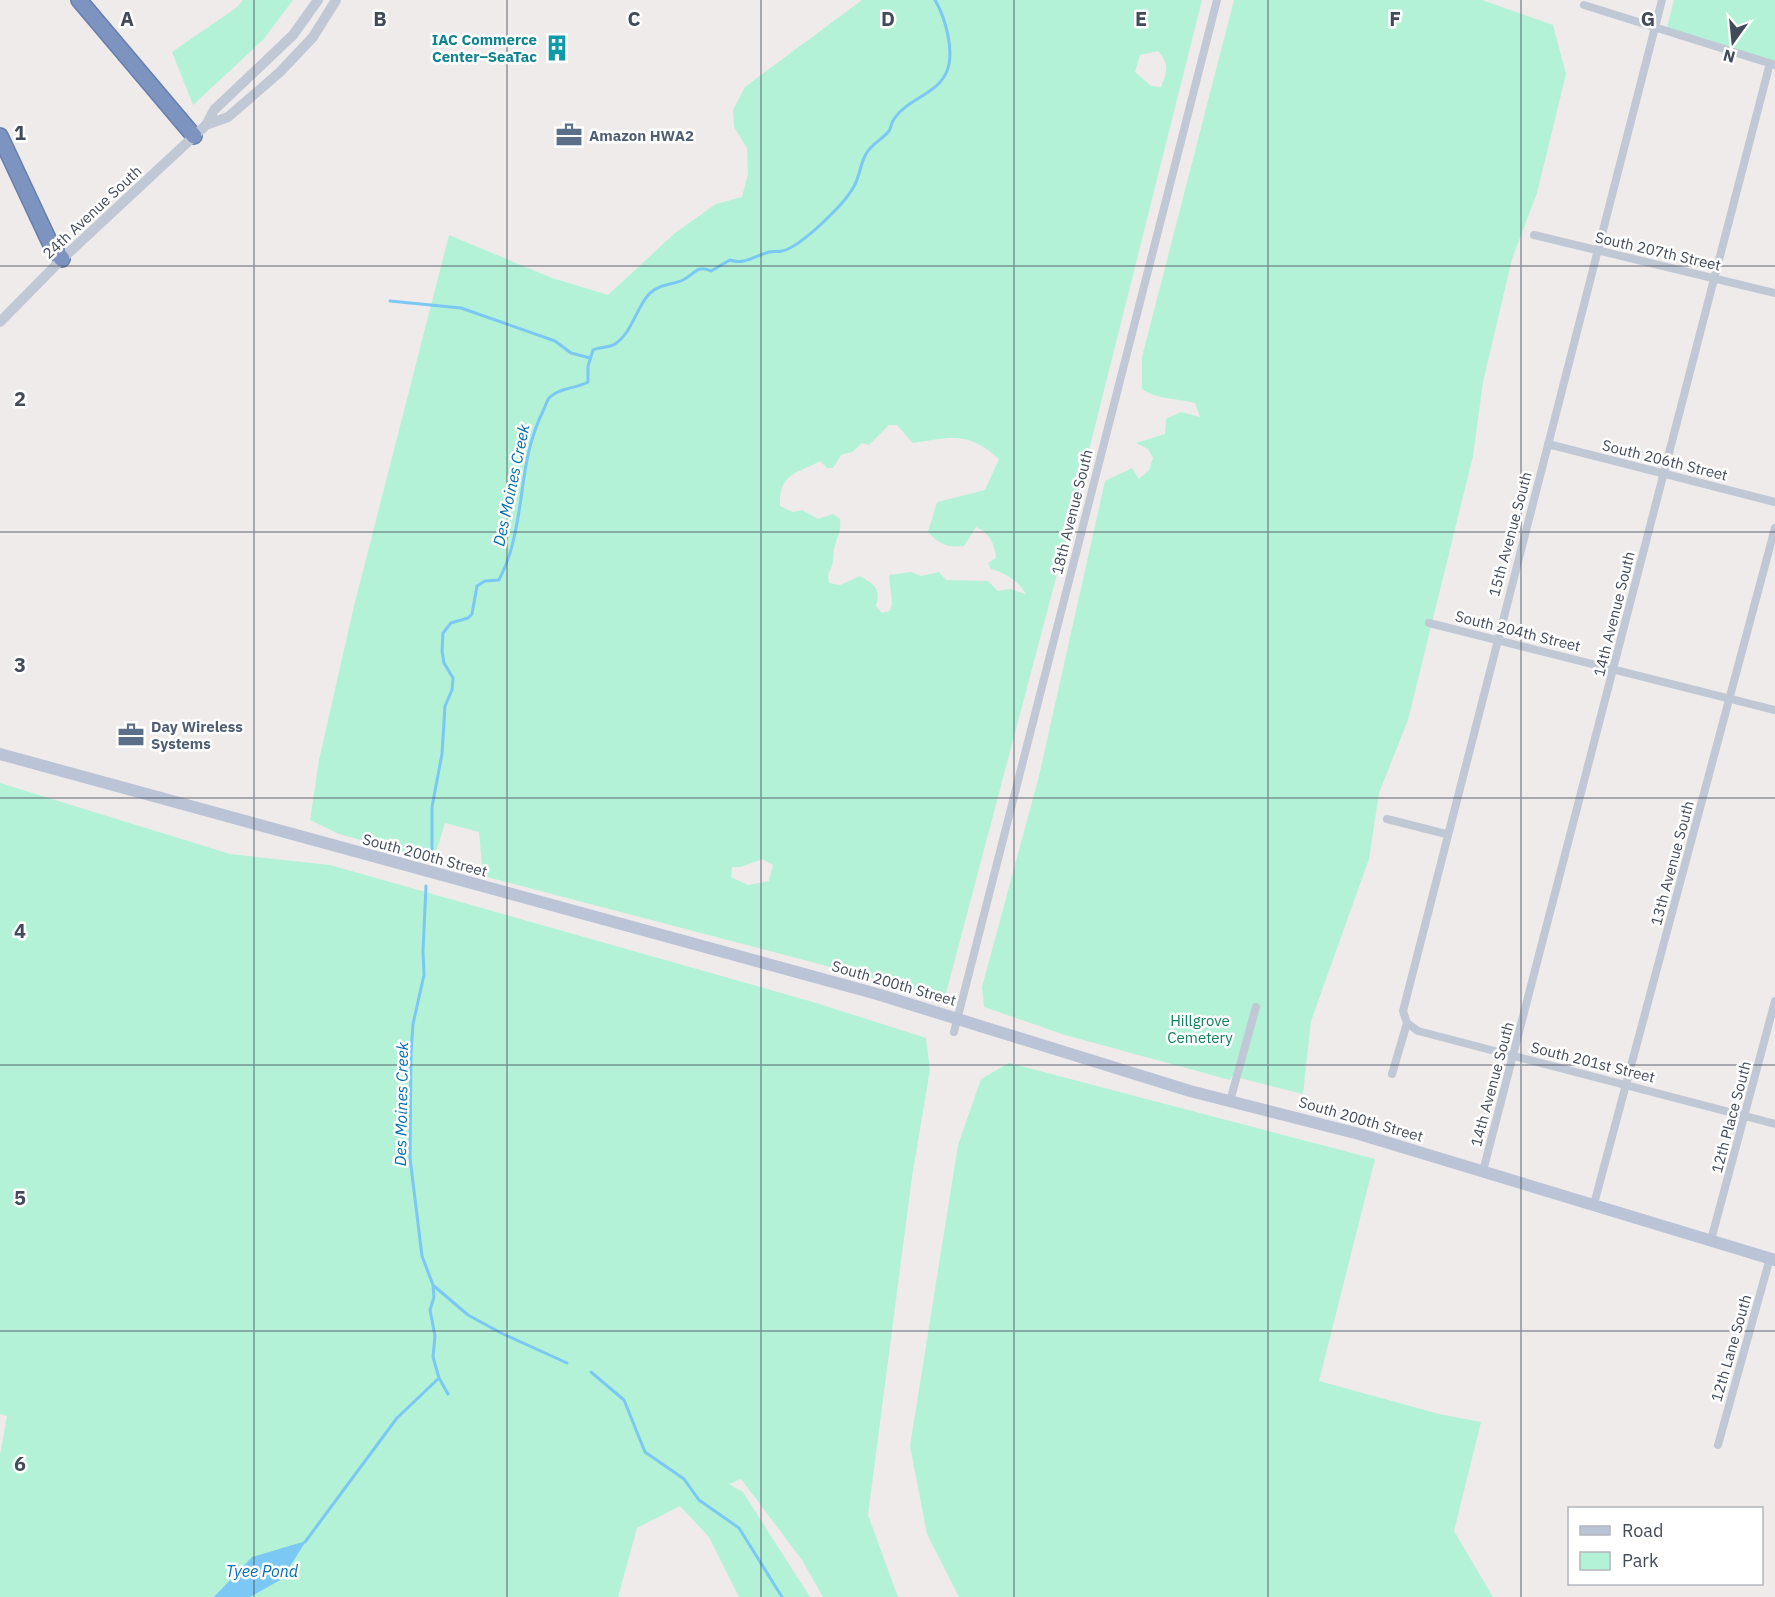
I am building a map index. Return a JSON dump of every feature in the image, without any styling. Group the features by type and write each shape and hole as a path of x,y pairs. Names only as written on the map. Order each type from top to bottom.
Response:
{"highway":[{"path":"79,0 194,136"},
{"path":"0,136 51,245 62,260"}],"main road":[{"name":"South 200th Street","path":"0,754 956,1016 1117,1069 1230,1101 1308,1119 1772,1259"}],"street":[{"name":"24th Avenue South","path":"0,322 62,260 206,125 214,110 293,35 318,0"},
{"name":"24th Avenue South","path":"206,125 228,117 280,72 313,37 336,0"},
{"name":"18th Avenue South","path":"954,1032 956,1016 1217,0"},
{"name":"15th Avenue South","path":"1392,1074 1407,1023 1403,1011 1446,834 1662,0"},
{"path":"1584,5 1772,64"},
{"name":"14th Avenue South","path":"1483,1170 1663,474 1772,64"},
{"name":"South 207th Street","path":"1534,235 1775,293"},
{"name":"South 206th Street","path":"1548,444 1775,502"},
{"name":"13th Avenue South","path":"1594,1204 1775,528"},
{"name":"South 204th Street","path":"1429,623 1775,710"},
{"path":"1387,819 1446,834"},
{"name":"12th Place South","path":"1712,1240 1775,1001"},
{"path":"1230,1101 1256,1007"},
{"name":"South 201st Street","path":"1407,1023 1418,1031 1775,1124"},
{"name":"12th Lane South","path":"1718,1444 1772,1259"}],"green space":[{"path":"243,0 293,0 263,40 193,105 172,52 236,8"},
{"path":"862,0 1202,0 1074,510 945,997 483,876 479,832 445,823 437,849 426,858 339,834 310,820 319,760 354,606 449,235 552,278 608,295 675,233 716,204 742,197 748,174 747,148 734,127 733,110 745,87","holes":["1158,51 1166,68 1161,87 1151,86 1135,72 1140,55","889,425 897,425 913,443 959,438 978,444 999,459 985,490 937,502 928,532 936,540 948,546 964,546 976,527 981,529 988,535 994,548 996,558 988,563 991,569 1011,578 1026,594 1010,589 998,591 988,581 946,580 939,572 921,576 911,572 889,575 892,603 890,611 882,613 876,606 878,595 876,588 860,576 840,585 829,583 828,574 832,566 840,519 833,514 818,519 802,510 793,512 780,506 780,495 786,480 797,472 820,461 827,468 833,468 841,455 852,452 862,443 869,445","762,859 773,865 769,881 748,885 731,877 732,867 741,867"]},
{"name":"Hillgrove Cemetery","path":"1234,0 1482,0 1553,25 1566,74 1537,193 1512,259 1483,382 1473,456 1408,720 1379,793 1369,859 1311,1021 1303,1094 1232,1076 1230,1080 1065,1035 984,1007 982,987 1039,776 1105,481 1132,468 1139,479 1149,470 1153,458 1148,449 1136,443 1165,434 1166,419 1181,412 1200,417 1195,403 1161,397 1142,389 1142,357"},
{"path":"1674,0 1775,0 1775,65 1666,31"},
{"path":"0,783 230,854 330,865 813,1002 926,1038 930,1070 912,1177 868,1515 898,1597 823,1597 802,1560 741,1479 729,1484 743,1492 810,1597 739,1597 709,1537 680,1506 637,1528 618,1597 0,1597 0,1455 7,1416 0,1414"},
{"path":"1009,1063 1375,1159 1319,1381 1439,1414 1481,1422 1454,1531 1493,1597 959,1597 927,1534 910,1446 958,1145 981,1079"}],"water":[{"name":"Tyee Pond","path":"306,1541 282,1579 250,1597 214,1597 252,1557"}],"waterway":[{"name":"Des Moines Creek","path":"432,857 432,807 442,754 445,706 452,690 453,678 444,663 443,633 451,623 468,618 472,614 477,586 485,581 499,580 510,552 517,524 531,442 548,399 559,391 588,382 588,366 593,350 613,345 621,339 653,291 661,286 683,280 699,269 711,271 730,260 745,261 769,252 790,248 832,214 853,188 868,150 889,131 900,112 937,85 947,71 950,54 948,34 935,0"},
{"name":"Des Moines Creek","path":"390,301 461,308 555,341 571,353 590,358"},
{"name":"Des Moines Creek","path":"426,886 424,975 413,1024 411,1053 410,1158 422,1256 433,1285 434,1297 430,1310 435,1336 433,1357 439,1378 448,1394"},
{"name":"Des Moines Creek","path":"434,1286 468,1315 567,1363"},
{"name":"Des Moines Creek","path":"591,1372 624,1400 645,1452 684,1479 699,1500 739,1528 782,1597"},
{"name":"Des Moines Creek","path":"305,1542 397,1418 439,1378"}],"place":[{"name":"IAC Commerce Center–SeaTac","path":"557,48"},
{"name":"Amazon HWA2","path":"569,135"},
{"name":"Day Wireless Systems","path":"131,735"}]}
